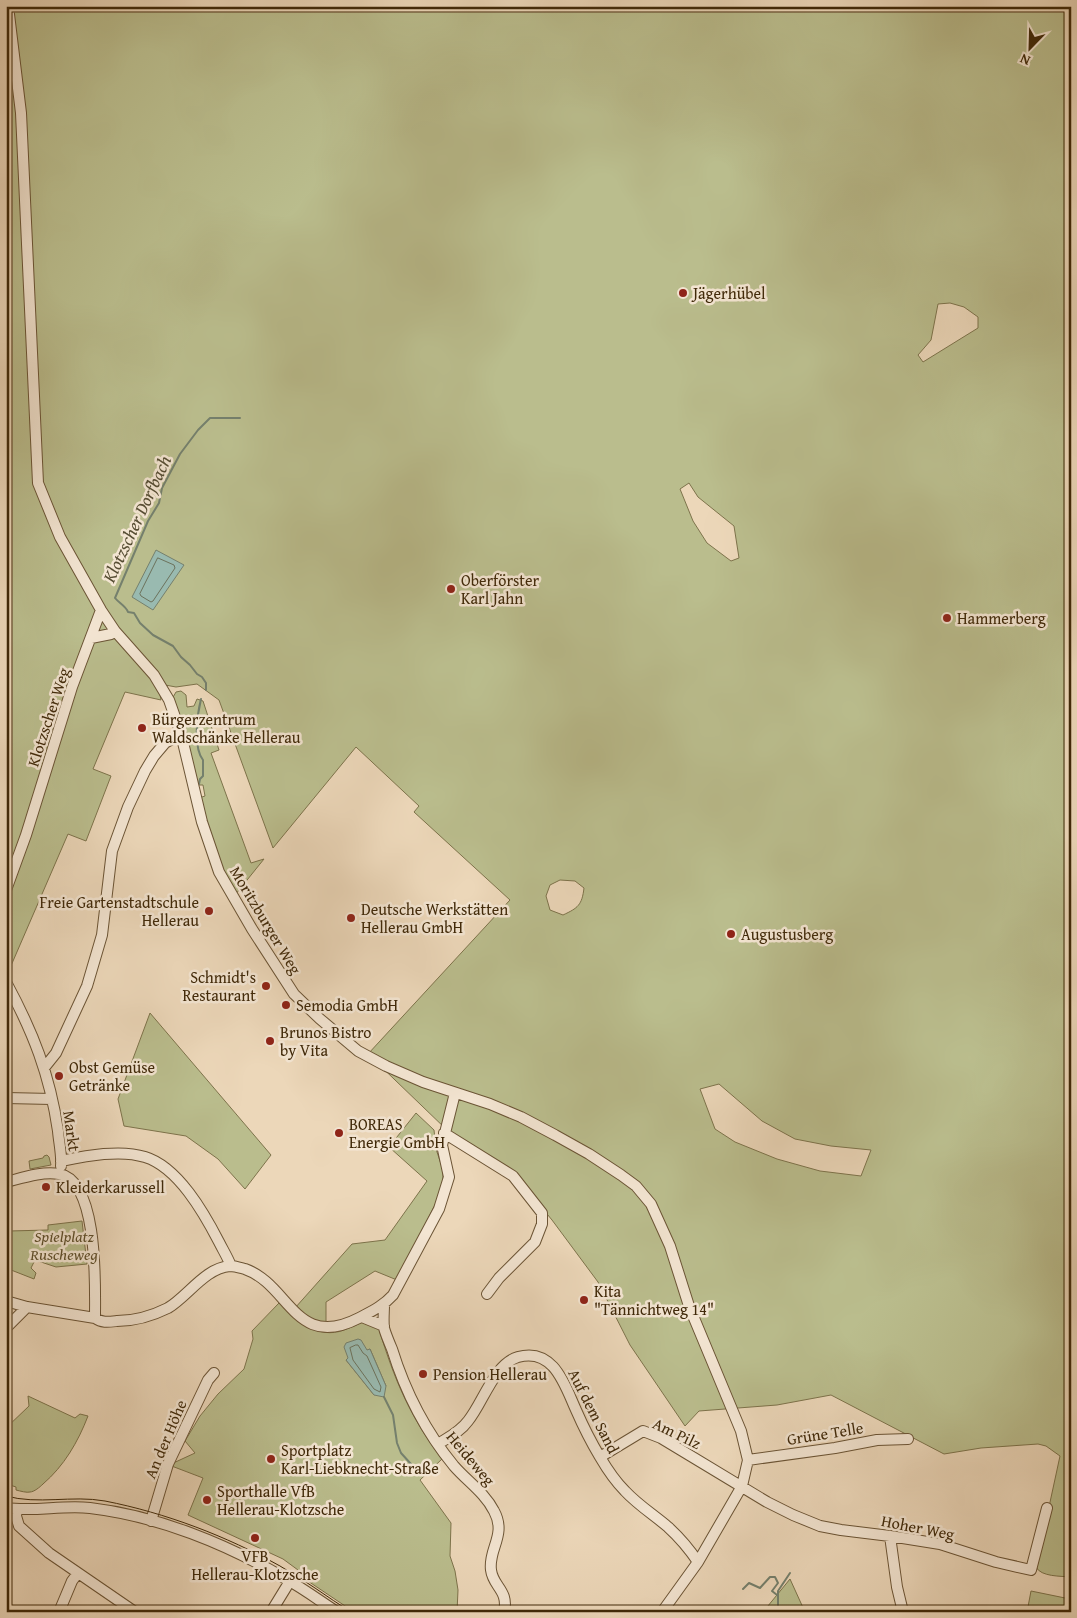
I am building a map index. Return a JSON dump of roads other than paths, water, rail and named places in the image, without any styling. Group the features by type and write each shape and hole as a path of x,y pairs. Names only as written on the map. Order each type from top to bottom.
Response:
{"street":[{"name":"Moritzburger Weg","path":"8,6 20,113 38,484 60,537 101,610 115,631 154,675 169,700 181,734 202,822 219,872 252,930 294,994 320,1020 358,1051 416,1079 490,1104 521,1117 589,1154 636,1186 651,1204 670,1246 689,1306 741,1431 748,1460 742,1486 698,1562 662,1612"},
{"name":"Klotzscher Weg","path":"6,890 26,835 72,687 101,610"},
{"path":"91,638 112,634 115,631"},
{"path":"44,1068 56,1053 87,986 102,934 112,851 128,807 145,770 154,756 165,743 181,734"},
{"name":"Markt","path":"6,982 35,1040 44,1068 56,1114 61,1161 60,1174 46,1174 6,1182"},
{"path":"6,1301 27,1307 97,1320 124,1321 145,1318 169,1307 214,1271 231,1266 258,1274 294,1311 309,1323 325,1327 342,1326 362,1317 384,1305 393,1294 439,1209 449,1176 442,1145 455,1093"},
{"path":"6,1098 52,1099"},
{"path":"444,1133 513,1176 542,1213 542,1224 535,1242 499,1278 487,1294"},
{"path":"61,1161 116,1154 140,1156 159,1164 192,1196 201,1209 231,1266"},
{"path":"60,1174 70,1179 76,1186 89,1218 97,1320"},
{"name":"Heideweg","path":"384,1305 384,1326 400,1372 422,1419 455,1467 483,1495 495,1512 499,1526 498,1538 490,1569 505,1596 506,1605 504,1612"},
{"path":"6,1328 27,1307"},
{"path":"362,1317 384,1326"},
{"name":"Auf dem Sand","path":"438,1444 454,1435 468,1422 499,1370 509,1361 529,1355 544,1359 561,1376 576,1410 614,1479 624,1490 670,1528 698,1562"},
{"name":"An der Höhe","path":"151,1521 168,1464 208,1380 214,1373"},
{"name":"Am Pilz","path":"600,1456 643,1431 661,1438 742,1486"},
{"name":"Grüne Telle","path":"748,1460 877,1440 908,1439"},
{"name":"Hoher Weg","path":"742,1486 793,1515 820,1526 940,1544 996,1562 1031,1570 1047,1508"},
{"path":"6,1508 88,1508 151,1521 197,1536 228,1549 290,1581 337,1612"},
{"path":"17,1509 16,1516 20,1526 49,1552 135,1612"},
{"path":"890,1536 897,1587 903,1612"},
{"path":"59,1612 72,1581 78,1574"},
{"path":"271,1612 290,1581"}],"water":[{"path":"156,550 184,565 153,610 132,597"},
{"path":"358,1339 361,1340 367,1350 370,1349 386,1386 384,1397 374,1395 346,1360 348,1358 344,1347 346,1343"}],"waterway":[{"name":"Klotzscher Dorfbach","path":"206,690 206,683 202,677 181,657 173,646 153,635 140,623 134,613 128,612 115,598 148,521 159,503 162,488 180,454 198,430 210,418 240,418"},
{"name":"Klotzscher Dorfbach","path":"199,784 203,776 203,760 197,739 197,722 201,699"},
{"path":"384,1397 393,1415 397,1443 401,1453 420,1474"},
{"path":"778,1612 778,1591 790,1573"},
{"path":"743,1589 749,1583 760,1588 770,1577 775,1577 778,1583 772,1591 777,1595"}],"tram line":[{"path":"6,1496 30,1500 93,1499 128,1506 173,1519 217,1535 259,1555 298,1577 351,1612"}],"place":[{"name":"Jägerhübel","path":"683,293"},
{"name":"Oberförster Karl Jahn","path":"451,589"},
{"name":"Hammerberg","path":"947,618"},
{"name":"Bürgerzentrum Waldschänke Hellerau","path":"142,728"},
{"name":"Freie Gartenstadtschule Hellerau","path":"209,911"},
{"name":"Deutsche Werkstätten Hellerau GmbH","path":"351,918"},
{"name":"Augustusberg","path":"731,934"},
{"name":"Schmidt's Restaurant","path":"266,986"},
{"name":"Semodia GmbH","path":"286,1005"},
{"name":"Brunos Bistro by Vita","path":"270,1041"},
{"name":"Obst Gemüse Getränke","path":"59,1076"},
{"name":"BOREAS Energie GmbH","path":"339,1133"},
{"name":"Kleiderkarussell","path":"46,1187"},
{"name":"Kita \"Tännichtweg 14\"","path":"584,1300"},
{"name":"Pension Hellerau","path":"423,1374"},
{"name":"Sportplatz Karl-Liebknecht-Straße","path":"271,1459"},
{"name":"Sporthalle VfB Hellerau-Klotzsche","path":"207,1500"},
{"name":"VFB Hellerau-Klotzsche","path":"255,1538"}],"park label":[{"name":"Spielplatz Ruscheweg","path":"64,1245"}]}
